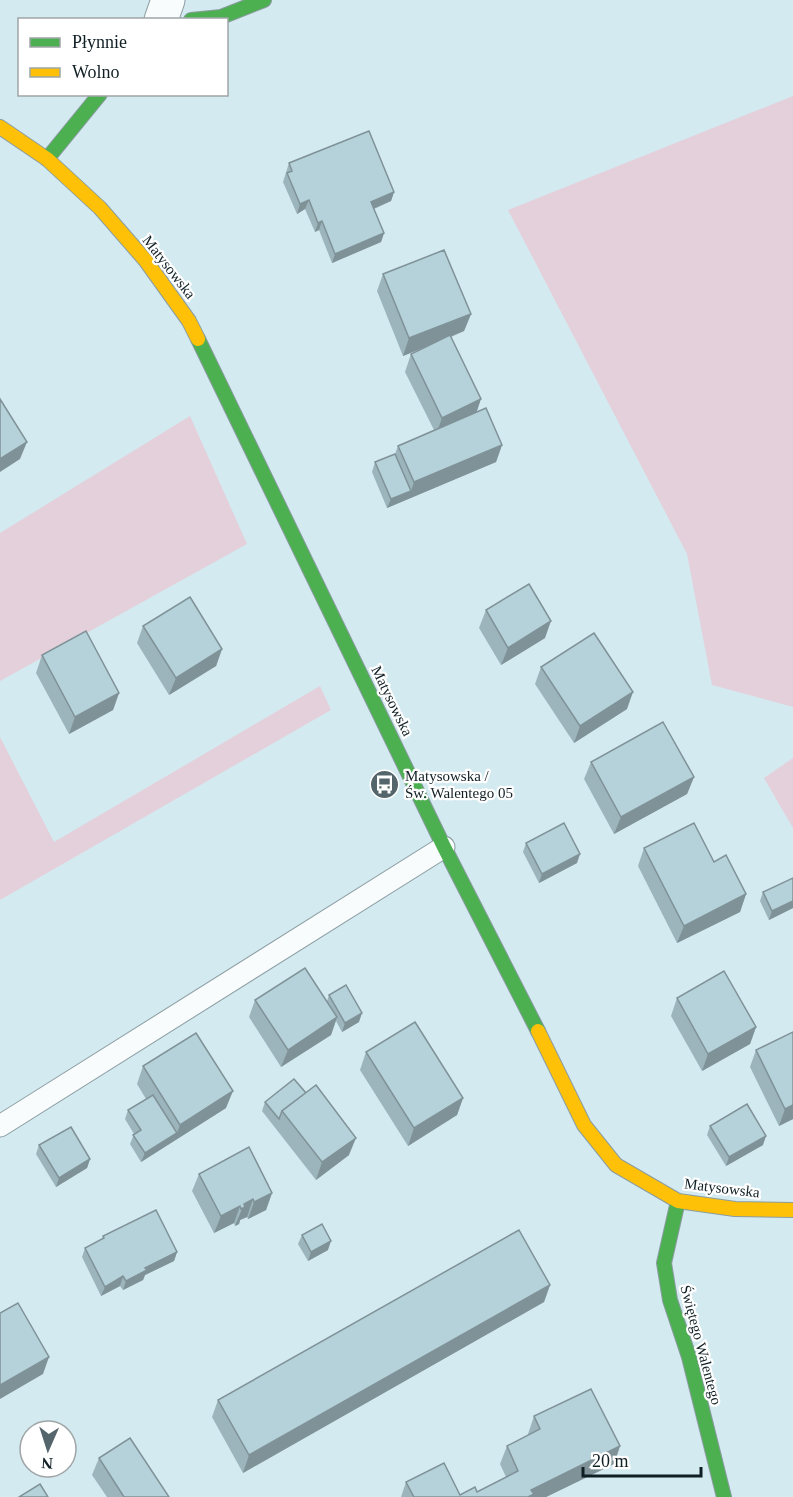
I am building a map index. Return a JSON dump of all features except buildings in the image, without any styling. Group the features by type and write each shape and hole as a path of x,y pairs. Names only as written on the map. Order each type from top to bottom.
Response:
{"street":[{"path":"162,18 168,0"},
{"path":"206,18 220,16 264,0"},
{"path":"47,159 98,96"},
{"name":"Matysowska","path":"0,127 47,159 100,208 146,261 189,321 444,847 584,1125 616,1165 678,1201 735,1209 793,1210"},
{"name":"Świętego Walentego","path":"678,1201 664,1263 670,1300 689,1357 724,1497"}],"lane":[{"path":"0,1126 444,847"}],"shaded area":[{"path":"793,96 793,707 712,685 687,554 508,210"},
{"path":"190,416 247,544 0,681 0,533"},
{"path":"320,686 331,710 0,900 0,737 54,842"},
{"path":"793,758 793,828 764,778"}],"traffic: fast":[{"path":"211,18 221,17 264,0"},
{"path":"47,159 98,96"},
{"path":"198,339 444,847 538,1031"},
{"path":"678,1201 664,1263 670,1300 689,1357 724,1497"}],"traffic: slow":[{"path":"0,127 47,159 100,208 146,261 189,321 198,339"},
{"path":"538,1031 584,1125 616,1165 678,1201 735,1209 793,1210"}],"place":[{"name":"Matysowska / Św. Walentego 05","path":"384,785"}]}
